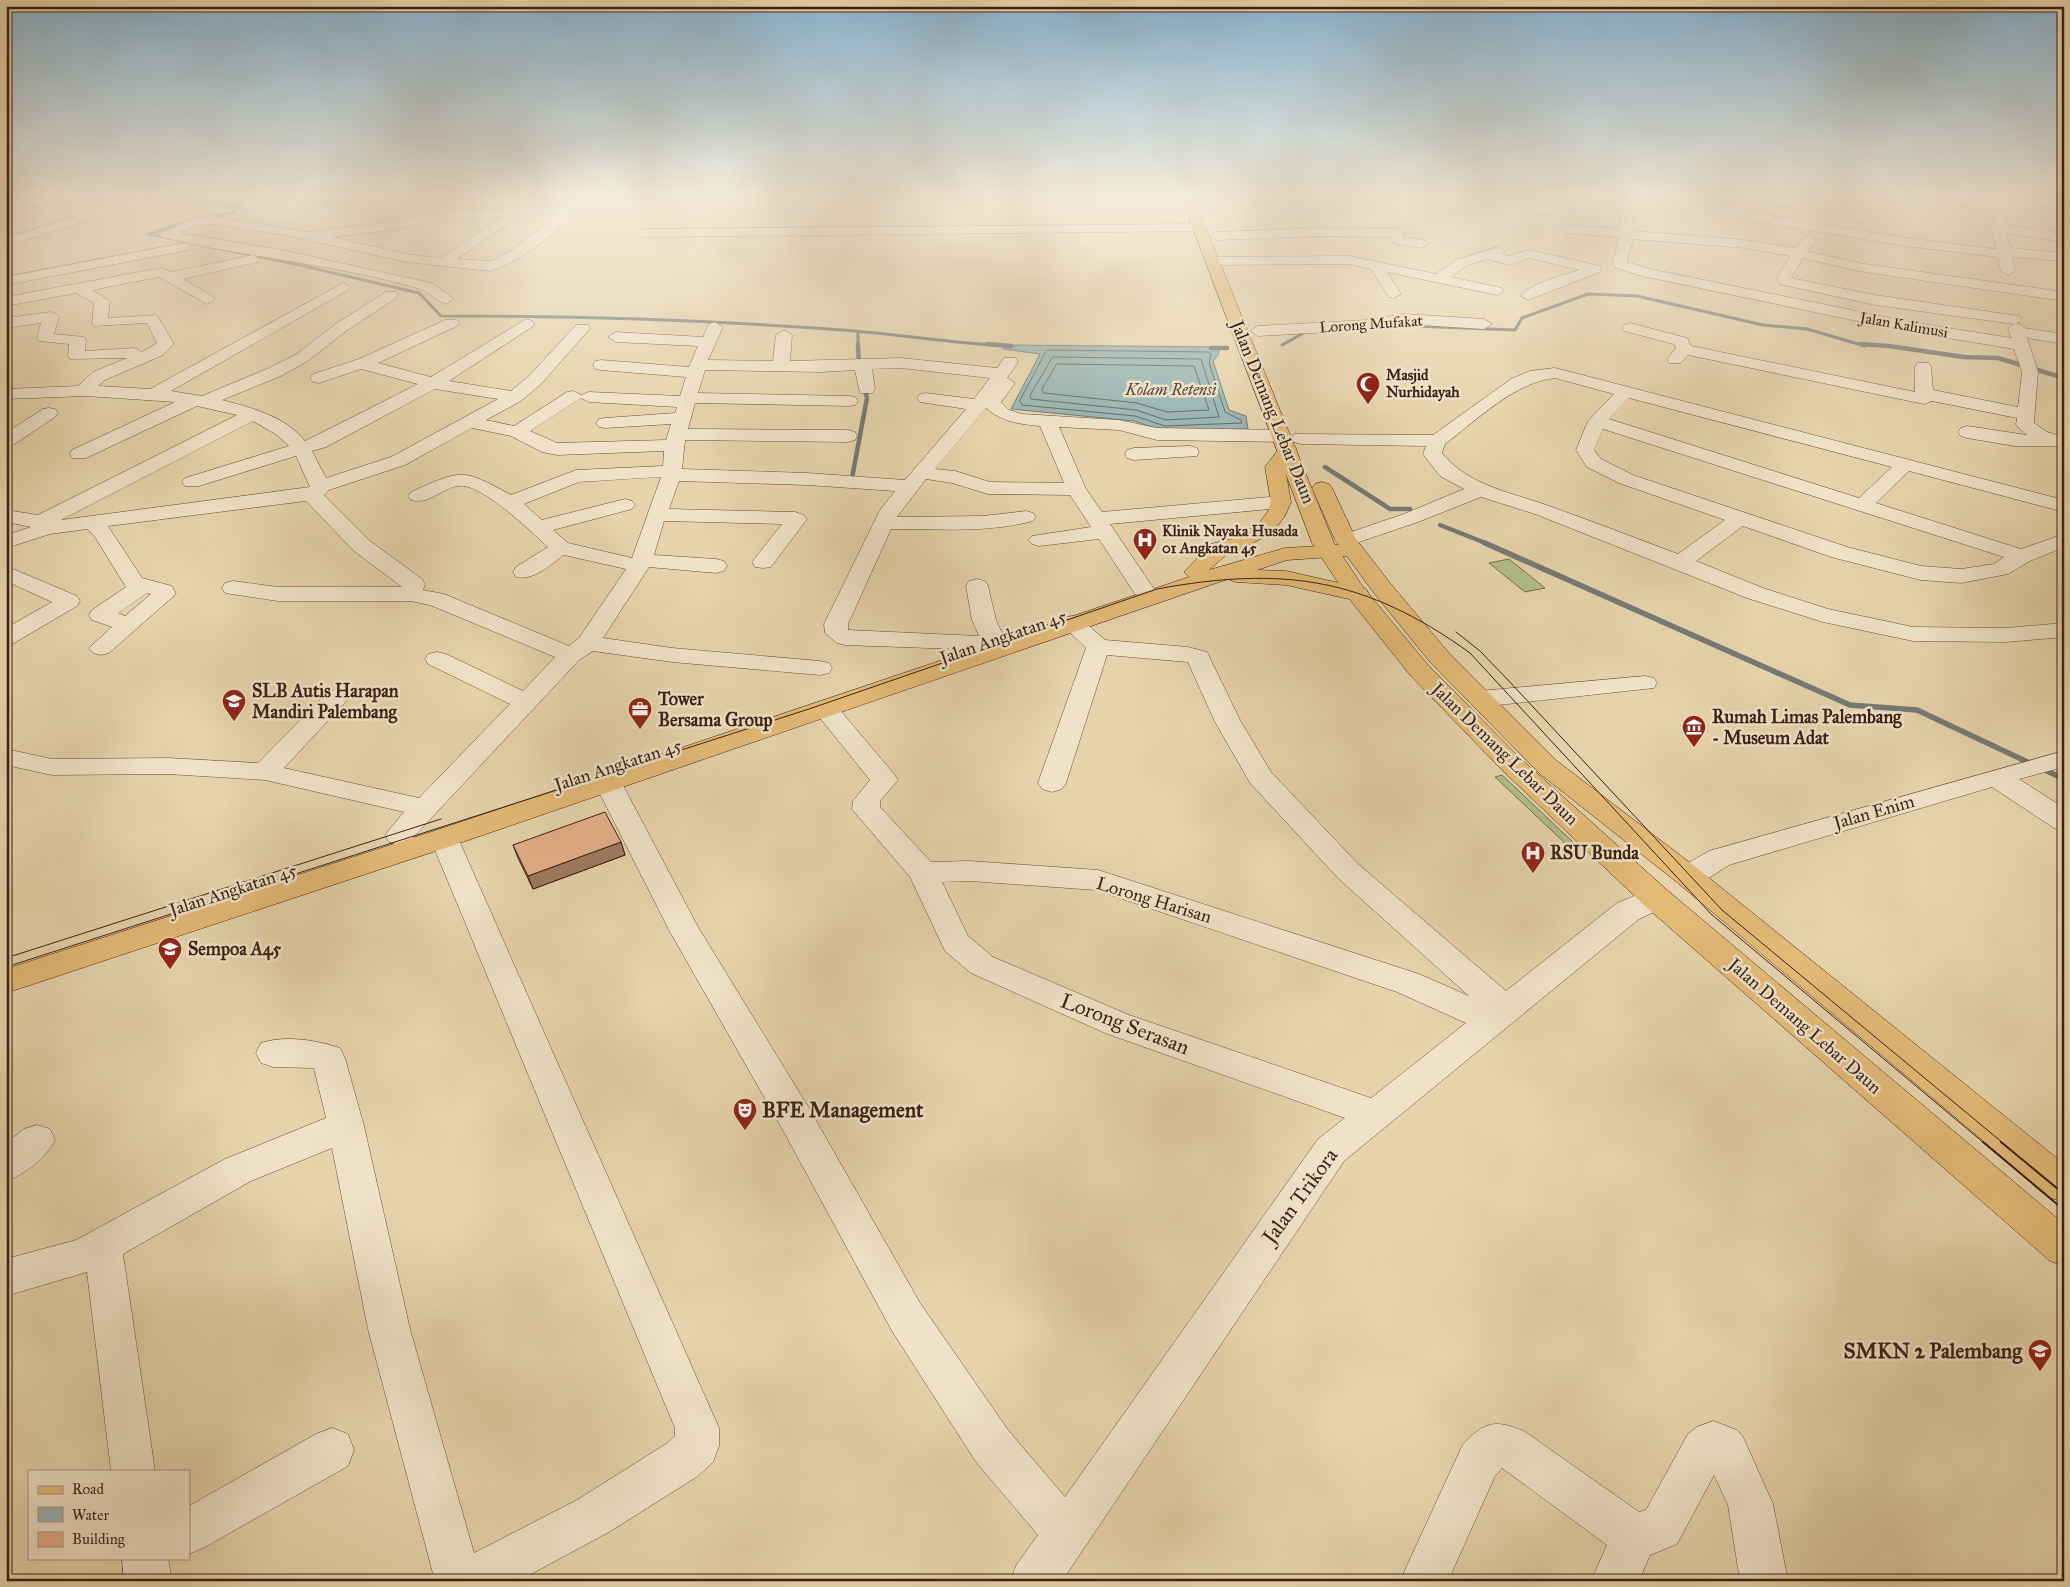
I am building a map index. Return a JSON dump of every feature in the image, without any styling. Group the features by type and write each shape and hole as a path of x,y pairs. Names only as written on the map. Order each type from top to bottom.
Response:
{"main road":[{"name":"Jalan Demang Lebar Daun","path":"1223,268 1290,438 1358,594 1419,670 1511,764 1656,898 2064,1248"},
{"name":"Jalan Demang Lebar Daun","path":"1224,268 1258,331 1286,404"},
{"name":"Jalan Demang Lebar Daun","path":"1290,438 1309,458"},
{"path":"1195,572 1219,549 1238,543 1266,528 1278,512 1281,502 1275,467 1290,438"},
{"name":"Jalan Demang Lebar Daun","path":"1316,474 1333,516 1338,546 1439,657 1548,767 1688,876 2064,1186"},
{"name":"Jalan Angkatan 45","path":"6,965 990,642 1143,589 1267,549 1297,543 1338,546"},
{"name":"Jalan Angkatan 45","path":"6,981 444,838 1072,622 1285,554 1338,546"},
{"path":"1223,573 1286,578 1358,594"}],"street":[{"path":"6,281 73,268"},
{"path":"156,268 207,299"},
{"path":"6,302 200,268"},
{"path":"346,268 427,286 446,298"},
{"path":"364,272 374,268"},
{"path":"1378,268 1394,294"},
{"path":"1392,268 1496,291"},
{"path":"1438,279 1453,268"},
{"path":"1577,268 1600,275"},
{"path":"1473,286 1481,280 1523,291 1578,274 1600,275 1609,268"},
{"name":"Jalan Kalimusi","path":"1645,268 1662,275 1810,307 1851,323 2023,340"},
{"path":"1662,275 1670,268"},
{"path":"1791,268 1784,278 1787,283 1875,300 2023,340 2064,339"},
{"path":"1900,268 2064,297"},
{"path":"2008,268 2010,289 2029,370 2026,425 2029,430 2058,442"},
{"path":"156,393 343,287"},
{"path":"78,288 102,301 100,323 152,318 166,344 157,352 98,376 85,389"},
{"path":"79,454 199,401 275,372 303,356 391,295"},
{"path":"1797,319 1810,307"},
{"path":"6,323 51,316 45,338 78,340 76,356 79,357 157,352"},
{"name":"Lorong Mufakat","path":"1258,331 1368,325 1404,319 1484,324"},
{"path":"319,378 365,365 451,324"},
{"path":"192,482 319,443 432,383 526,324"},
{"path":"6,542 38,530 64,525 316,490 398,461 515,397 534,380 582,328"},
{"path":"1630,328 1682,341 1680,354 1924,404 2026,414"},
{"path":"399,835 579,649 641,563 656,515 673,473 681,419 697,369 712,334 616,337"},
{"path":"781,366 784,335"},
{"path":"257,337 325,339"},
{"path":"333,358 432,383 515,397"},
{"path":"601,365 697,369 901,363 1013,363"},
{"path":"1013,363 990,403 1010,416 1048,425"},
{"path":"977,586 990,642 845,638 837,633 836,624 890,510 917,479 979,420 1013,363"},
{"path":"343,382 365,365"},
{"path":"860,365 866,389"},
{"path":"1923,367 1924,404"},
{"path":"2022,556 1863,505 1626,391 1566,375 1536,375 1517,383 1437,441 1432,454 1446,472 1480,490 1542,510 1680,562 1754,593 1823,615 1904,633 2006,635 2064,630"},
{"path":"6,377 24,380 6,394"},
{"path":"6,394 85,389 156,393 254,414 290,436 302,448 316,490 362,546 414,584 410,594"},
{"path":"1626,391 1597,421 1585,450 1594,463 1626,479 1739,518 1839,552 1921,573 1961,576 2000,569 2022,556 2064,540"},
{"path":"517,432 581,397 681,419 848,436"},
{"path":"926,398 979,420 1048,425 1119,425 1158,434 1437,441"},
{"path":"605,423 681,419 849,401"},
{"path":"6,409 49,413 6,441"},
{"path":"39,522 254,414"},
{"path":"469,422 517,432 549,448 557,449 681,419"},
{"path":"1597,421 1906,465 2064,506"},
{"path":"1048,425 1076,489 1143,589"},
{"path":"1967,432 2015,440 2058,442"},
{"path":"1134,454 1290,438"},
{"path":"1863,505 1906,465"},
{"path":"510,502 576,476 673,473 807,479 955,477 988,488 1076,489"},
{"path":"418,496 463,479 510,502 561,548 641,563 716,566"},
{"path":"1338,546 1480,490"},
{"path":"1039,540 1101,525 1281,502"},
{"path":"538,527 625,505"},
{"path":"656,515 797,519 763,562"},
{"path":"6,516 64,525"},
{"path":"884,524 982,522 1026,517"},
{"path":"1680,562 1739,518"},
{"path":"91,522 103,533 134,583 164,591 165,594 101,648"},
{"path":"524,572 541,559 561,548"},
{"path":"6,573 69,601 6,638"},
{"path":"128,625 100,615 143,586"},
{"path":"233,588 278,594 410,594 436,599 579,649 820,668"},
{"path":"1072,622 1098,647 1188,654 1198,657 1226,720 1260,777 1348,871 1417,933 1498,1014"},
{"path":"1052,784 1098,647"},
{"path":"437,659 526,702"},
{"path":"1480,699 1645,683"},
{"path":"265,772 337,697"},
{"path":"825,708 884,780 882,785 867,799 864,804 866,809 923,872"},
{"path":"7,758 52,767 168,766 265,772 425,808"},
{"name":"Jalan Enim","path":"1688,876 1719,858 2060,760"},
{"path":"1996,777 2064,821"},
{"path":"608,782 684,930 797,1121 906,1317 992,1446 1066,1533"},
{"path":"444,838 697,1428 697,1446 682,1460 593,1516 469,1581"},
{"name":"Lorong Harisan","path":"923,872 970,871 1098,880 1498,1014"},
{"name":"Lorong Serasan","path":"923,872 956,943 982,965 1117,1024 1375,1114"},
{"name":"Jalan Trikora","path":"1034,1581 1331,1150 1628,911 1656,898"},
{"path":"273,1053 320,1055 328,1058 346,1126 388,1329 459,1581"},
{"path":"6,1278 85,1256 238,1170 346,1126"},
{"path":"6,1165 37,1140"},
{"path":"103,1247 133,1470"},
{"path":"1615,1581 1634,1538 1661,1528 1704,1450 1713,1443 1721,1446 1727,1453 1750,1504 1764,1581"},
{"path":"1424,1581 1479,1460 1493,1444 1508,1447 1522,1455 1634,1538"},
{"path":"190,1530 332,1450"}],"green space":[{"path":"1509,559 1545,588 1525,592 1489,563"},
{"path":"1502,775 1576,845 1569,847 1495,777"}],"water":[{"name":"Kolam Retensi","path":"1003,346 1218,347 1219,354 1213,361 1229,410 1246,416 1248,429 1164,431 1134,421 1011,409 1040,354 1003,349"}],"building":[{"path":"605,812 621,842 528,876 513,845"}],"waterway":[{"path":"312,268 419,293 441,316 692,321 863,332 1005,346"},
{"path":"1388,325 1515,330 1522,318 1588,294 1637,296 1763,325 1807,329 1865,346"},
{"path":"1282,345 1309,330"},
{"path":"858,333 858,344"},
{"path":"858,344 859,367"},
{"path":"987,344 1011,346"},
{"path":"1861,344 1889,346 1964,357 1998,358 2064,378"},
{"path":"1211,348 1227,348"},
{"path":"852,478 867,398 864,386"},
{"path":"1325,467 1390,509 1410,509"},
{"path":"1440,525 1488,544"},
{"path":"1485,543 1850,705 1917,710 2064,779"}],"tram line":[{"path":"6,967 809,709 1157,589 1202,582 1283,579 1321,584 1358,593 1432,627 1470,653 1711,914 1984,1143"},
{"path":"1456,632 1480,651 1508,680 1722,910 2003,1143"},
{"path":"6,958 441,819"},
{"path":"1983,1142 2064,1210"},
{"path":"2001,1142 2064,1194"}],"place":[{"name":"Masjid Nurhidayah","path":"1368,405"},
{"name":"Klinik Nayaka Husada 01 Angkatan 45","path":"1145,561"},
{"name":"SLB Autis Harapan Mandiri Palembang","path":"234,722"},
{"name":"Tower Bersama Group","path":"640,730"},
{"name":"Rumah Limas Palembang - Museum Adat","path":"1694,748"},
{"name":"RSU Bunda","path":"1533,874"},
{"name":"Sempoa A45","path":"170,970"},
{"name":"BFE Management","path":"745,1131"},
{"name":"SMKN 2 Palembang","path":"2040,1372"}]}
